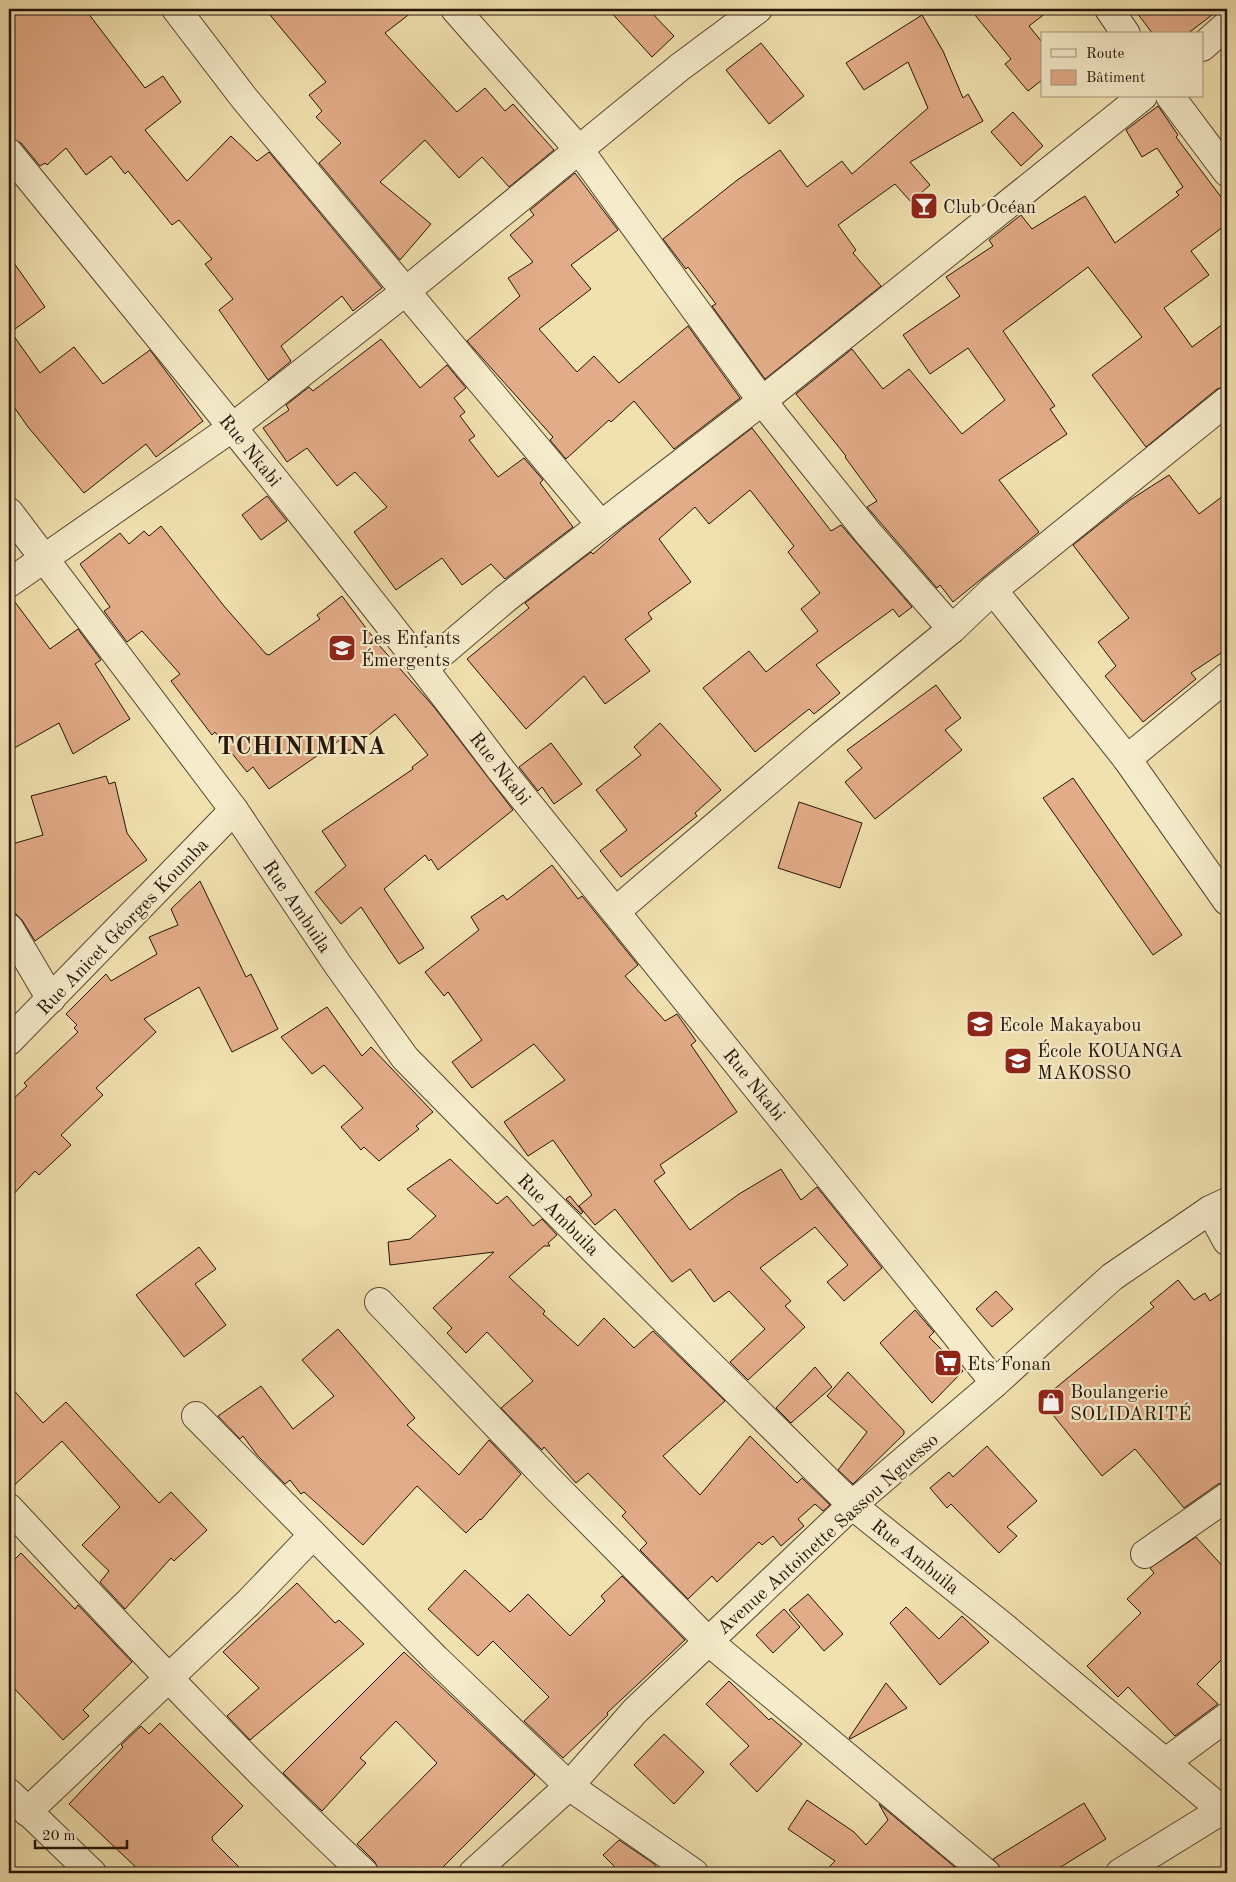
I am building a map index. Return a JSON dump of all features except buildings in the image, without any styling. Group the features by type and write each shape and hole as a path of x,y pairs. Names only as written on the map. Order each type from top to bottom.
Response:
{"street":[{"path":"176,9 244,98 601,525"},
{"path":"455,9 580,151 762,400 868,533 952,629"},
{"path":"9,583 233,428 580,151 680,67 758,9"},
{"path":"1109,9 1125,32"},
{"path":"1204,44 1227,25"},
{"path":"424,668 505,599 762,400 1140,98"},
{"path":"1172,98 1227,172"},
{"name":"Rue Nkabi","path":"9,153 233,428 424,668 501,770 995,1382"},
{"path":"616,911 822,735 952,629 993,590 1227,401"},
{"name":"Rue Ambuila","path":"9,512 234,810 338,965 406,1058 599,1255 852,1505 1225,1809"},
{"path":"993,590 1127,758 1227,901"},
{"path":"1127,758 1227,677"},
{"name":"Rue Anicet Géorges Koumba","path":"9,1041 234,810"},
{"path":"9,928 51,999"},
{"path":"1219,1206 1227,1241"},
{"name":"Avenue Antoinette Sassou Nguesso","path":"473,1873 569,1786 635,1711 852,1505 995,1382 1112,1277 1219,1206"},
{"path":"379,1302 546,1477 708,1641 986,1873"},
{"path":"196,1416 312,1536 436,1659 569,1786 694,1873"},
{"path":"1145,1554 1227,1498"},
{"path":"9,1508 169,1679 305,1818 364,1873"},
{"path":"92,1873 18,1803 169,1679 248,1603 312,1536"},
{"path":"1166,1762 1227,1717"},
{"path":"1120,1873 1225,1809"}],"place":[{"name":"Club Océan","path":"924,206"},
{"name":"Les Enfants Émergents","path":"342,648"},
{"name":"Ecole Makayabou","path":"980,1024"},
{"name":"École KOUANGA MAKOSSO","path":"1018,1061"},
{"name":"Ets Fonan","path":"948,1363"},
{"name":"Boulangerie SOLIDARITÉ","path":"1051,1402"}],"district":[{"name":"TCHINIMINA","path":"302,746"}]}
